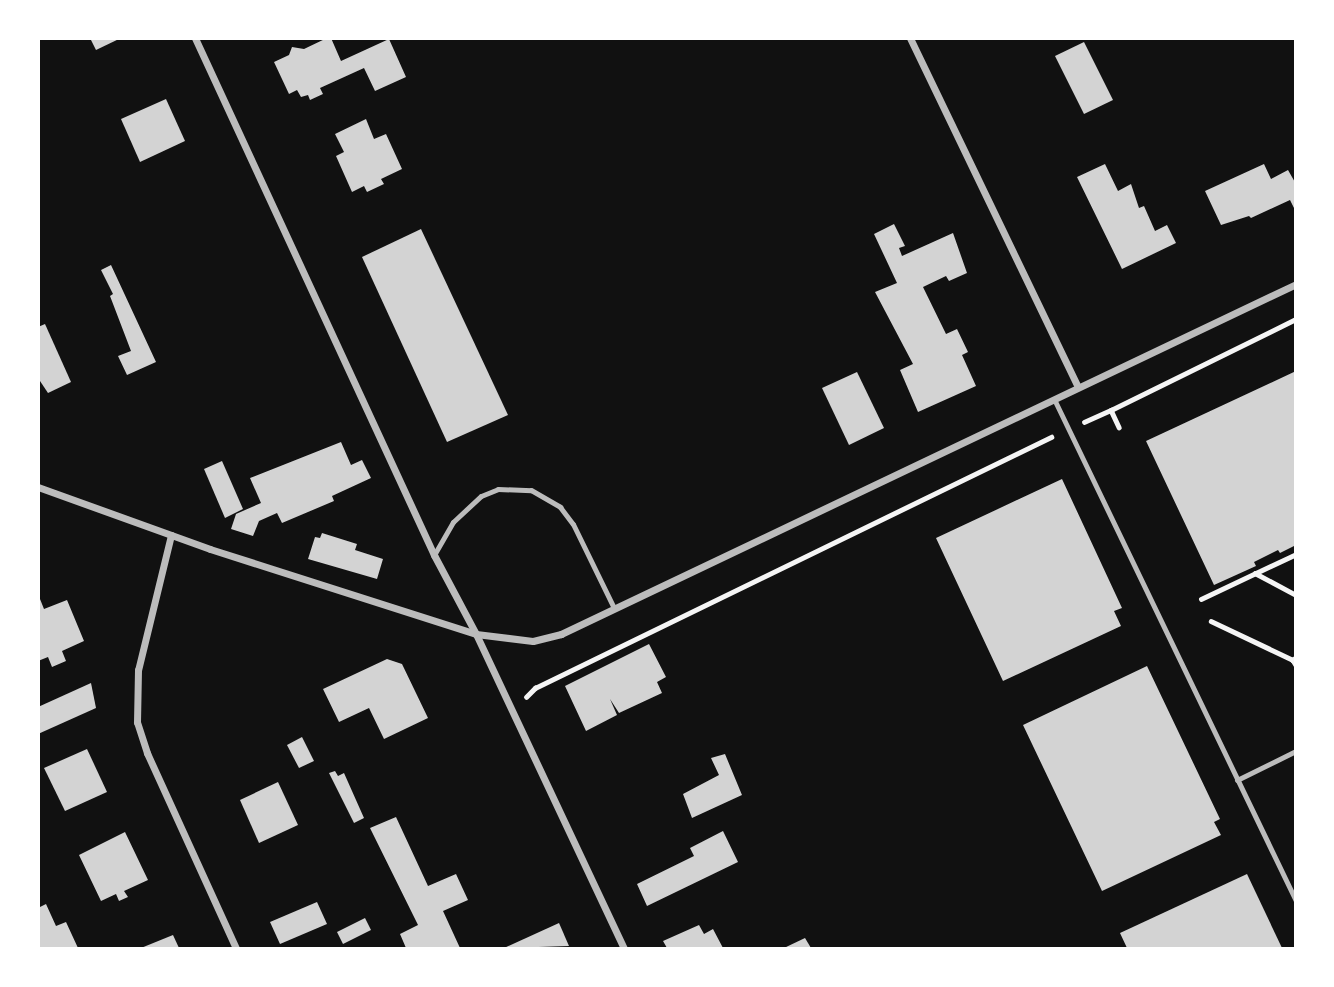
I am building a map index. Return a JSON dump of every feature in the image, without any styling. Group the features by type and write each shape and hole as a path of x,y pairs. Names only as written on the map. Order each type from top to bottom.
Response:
{"street":[{"path":"195,38 434,555 476,634 624,948"},
{"path":"910,38 1078,387"},
{"path":"38,487 172,535 476,634 514,641 540,639 561,634 1296,284"},
{"path":"172,535 138,670 137,723 147,753 236,948"}],"lane":[{"path":"1054,399 1296,901"},
{"path":"434,555 453,522 481,496 498,489 531,490 560,507 573,524 614,608"},
{"path":"1237,780 1296,751"}],"path":[{"path":"508,701 526,697 535,688 1296,319"},
{"path":"1111,410 1119,427"},
{"path":"1201,599 1296,554"},
{"path":"1255,573 1296,595"},
{"path":"1211,621 1295,661"}],"building":[{"path":"90,38 121,38 96,50"},
{"path":"331,38 341,61 389,39 406,77 375,91 364,68 320,88 323,94 310,100 308,95 301,97 297,90 289,94 274,62 289,55 292,47 304,49"},
{"path":"1084,42 1113,100 1084,114 1055,56"},
{"path":"166,99 185,141 140,162 121,119"},
{"path":"366,119 374,139 386,134 402,169 381,179 384,184 367,192 364,186 352,192 336,156 344,152 335,134"},
{"path":"1105,164 1118,191 1131,184 1139,208 1144,206 1155,231 1167,225 1176,243 1122,269 1077,177"},
{"path":"1264,164 1271,179 1288,170 1296,184 1296,212 1290,200 1251,218 1249,216 1221,225 1205,191"},
{"path":"894,224 905,246 899,248 902,256 953,233 967,273 949,281 946,276 923,287 946,334 957,329 968,352 962,355 976,386 918,412 900,370 913,364 875,292 897,283 874,234"},
{"path":"421,229 508,415 447,442 362,257"},
{"path":"111,265 156,362 127,375 118,356 131,351 110,296 113,294 101,270"},
{"path":"45,324 71,382 48,393 38,378 38,327"},
{"path":"1296,371 1296,545 1280,553 1278,550 1254,562 1256,566 1214,585 1146,441"},
{"path":"857,372 884,428 849,445 822,388"},
{"path":"341,442 351,465 362,460 371,478 332,496 334,501 282,523 277,513 259,521 253,536 231,529 236,514 261,503 250,478"},
{"path":"222,461 243,509 225,518 204,469"},
{"path":"1062,479 1122,608 1114,611 1121,626 1003,681 936,538"},
{"path":"322,533 357,544 355,550 383,559 377,579 308,559 315,537 320,538"},
{"path":"38,594 44,609 67,600 84,641 62,651 66,661 52,667 48,657 38,661"},
{"path":"649,644 666,677 657,682 662,693 619,713 610,699 617,715 586,731 565,686"},
{"path":"387,659 402,664 428,718 384,739 369,708 339,722 323,689"},
{"path":"1147,666 1220,819 1214,822 1221,835 1102,891 1023,725"},
{"path":"91,683 96,708 38,734 38,707"},
{"path":"302,737 314,761 299,768 287,745"},
{"path":"87,749 107,792 65,811 44,768"},
{"path":"725,754 742,795 692,818 683,794 719,775 711,758"},
{"path":"335,771 338,776 344,773 364,818 354,823 329,773"},
{"path":"278,782 298,825 259,843 240,800"},
{"path":"396,817 428,886 456,874 468,900 443,911 460,948 406,948 400,934 418,925 370,828"},
{"path":"723,831 738,862 647,906 637,884 694,856 690,848"},
{"path":"125,832 148,880 124,891 128,897 119,901 116,894 101,901 79,855"},
{"path":"1247,874 1282,948 1127,948 1120,933"},
{"path":"317,902 327,924 280,944 270,922"},
{"path":"46,904 56,926 66,922 78,948 40,948 38,908"},
{"path":"365,918 371,930 343,944 337,932"},
{"path":"559,923 569,946 504,948"},
{"path":"699,925 704,934 713,929 723,948 667,948 663,941"},
{"path":"173,935 179,948 141,948"},
{"path":"805,938 811,948 784,948"}]}
